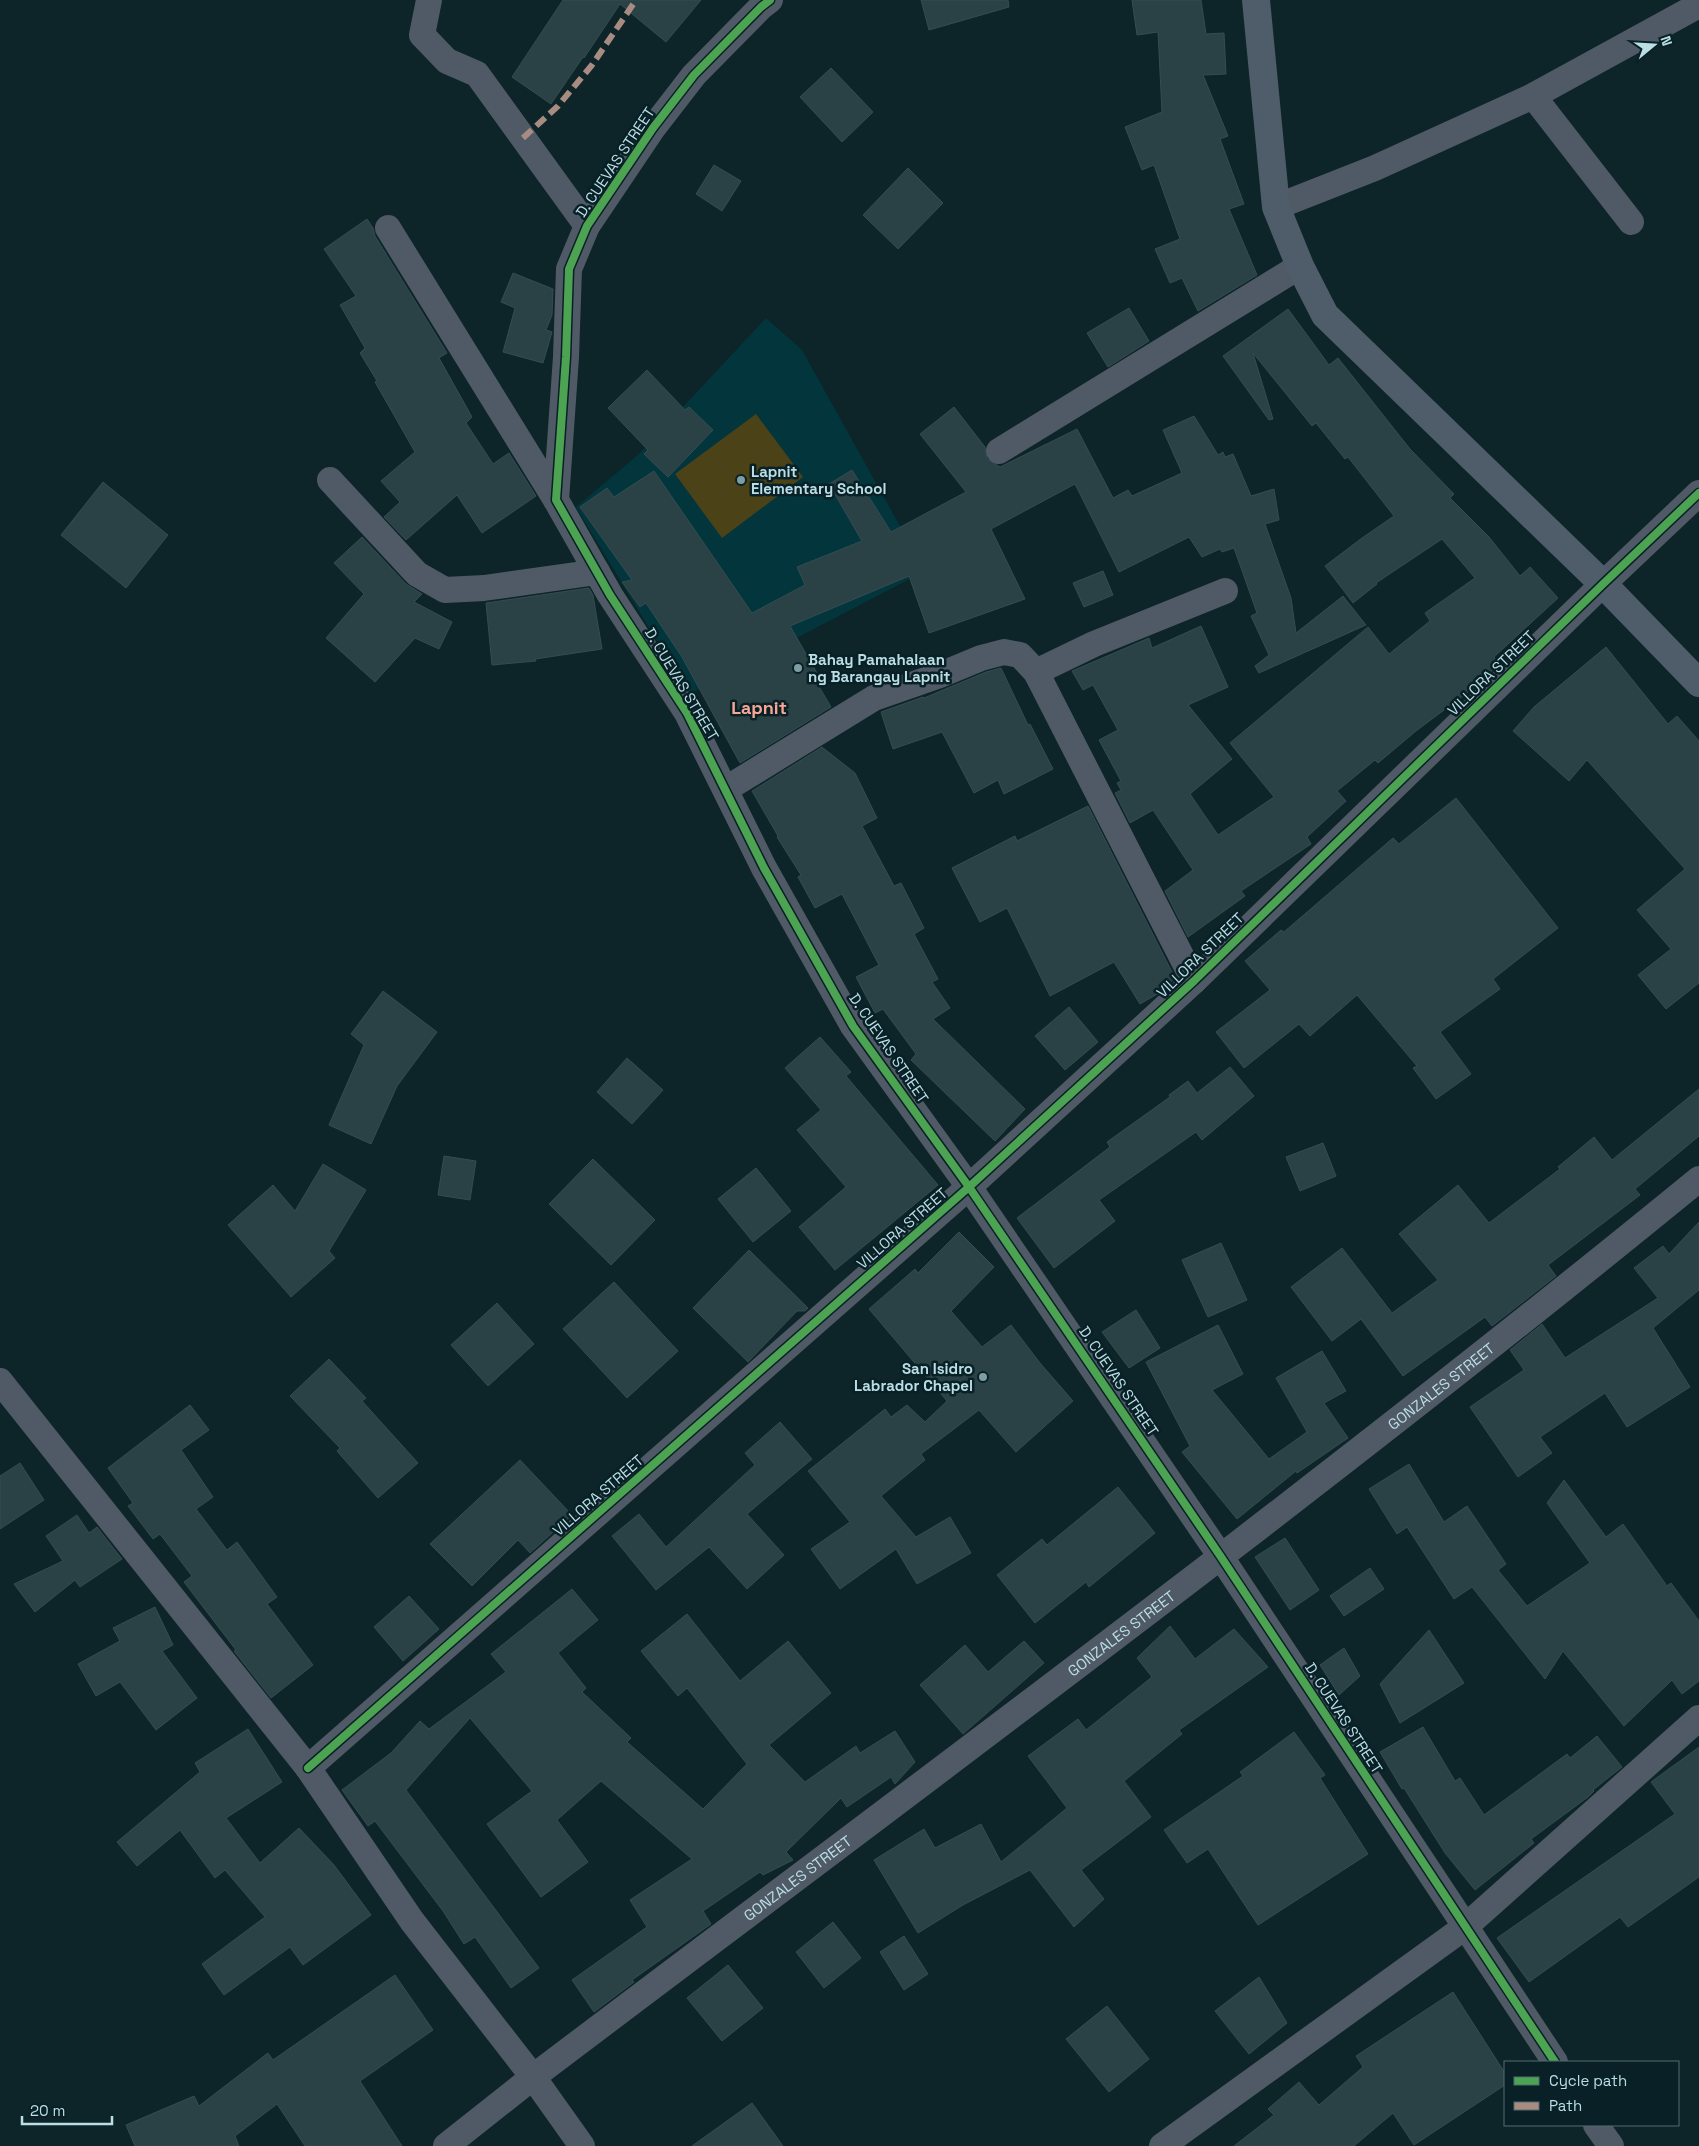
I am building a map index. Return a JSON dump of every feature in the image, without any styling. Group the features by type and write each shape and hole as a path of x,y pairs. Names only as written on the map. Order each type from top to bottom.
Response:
{"street":[{"path":"429,0 422,35 447,61 477,74 587,226"},
{"name":"D. CUEVAS STREET","path":"770,0 694,75 652,128 587,226 568,269 566,357 556,500 597,572 687,713 764,868 853,1026 970,1186 1221,1557 1554,2061"},
{"path":"1256,0 1276,207 1300,266 1324,315 1603,584 1699,683"},
{"path":"1276,207 1376,168 1532,96 1699,5"},
{"path":"1532,96 1631,222"},
{"path":"388,228 556,500"},
{"path":"999,451 1300,266"},
{"path":"330,480 417,574 445,590 484,588 597,572"},
{"name":"VILLORA STREET","path":"308,1768 970,1186 1194,981 1603,584 1699,494"},
{"path":"1036,672 1094,644 1225,591"},
{"path":"726,789 874,698 940,675 981,658 1004,652 1020,655 1036,672 1194,981"},
{"name":"GONZALES STREET","path":"446,2146 533,2077 1221,1557 1699,1179"},
{"path":"0,1381 308,1768 412,1921 533,2077 582,2146"},
{"path":"1162,2146 1465,1927 1699,1718"},
{"path":"1597,2126 1611,2146"}],"shaded area":[{"name":"Lapnit Elementary School","path":"766,318 802,350 925,571 689,694 576,507 639,454"},
{"path":"756,414 803,477 722,538 675,474"}],"building":[{"path":"563,0 701,0 666,42 620,4 551,104 512,77"},
{"path":"921,0 1008,0 1009,7 929,30"},
{"path":"1132,0 1201,0 1206,34 1224,33 1226,74 1203,75 1228,136 1220,139 1244,204 1229,209 1257,275 1198,311 1182,278 1170,283 1155,249 1180,239 1154,165 1142,170 1125,127 1162,112 1158,32 1137,35"},
{"path":"831,68 873,112 842,142 800,97"},
{"path":"714,165 741,181 722,211 696,194"},
{"path":"908,168 943,203 898,249 863,215"},
{"path":"367,219 373,228 375,236 447,353 439,358 472,417 466,423 493,464 509,453 536,496 482,533 457,495 406,540 384,517 400,502 381,481 415,452 360,353 365,348 340,305 356,296 324,249"},
{"path":"513,273 553,289 552,315 546,330 552,332 543,363 503,352 515,308 501,302"},
{"path":"1129,308 1149,341 1108,367 1087,333"},
{"path":"1288,309 1329,365 1338,358 1410,449 1454,494 1450,498 1489,537 1520,576 1530,567 1558,598 1494,657 1499,664 1476,686 1416,731 1378,763 1375,760 1337,791 1346,801 1307,837 1311,844 1241,891 1245,896 1188,937 1165,891 1193,870 1153,810 1130,823 1115,793 1121,790 1117,783 1121,781 1099,740 1118,730 1093,685 1083,690 1072,671 1149,638 1152,648 1201,626 1228,687 1188,705 1232,759 1190,794 1218,835 1274,797 1230,743 1368,627 1389,654 1430,621 1425,613 1475,578 1442,539 1376,583 1353,603 1325,566 1394,516 1348,457 1345,459 1316,423 1312,426 1253,353 1273,419 1269,420 1223,356"},
{"path":"647,370 685,410 689,407 713,430 668,477 644,454 648,450 608,408"},
{"path":"954,407 985,447 987,459 1000,467 1077,429 1113,498 1128,490 1132,496 1182,473 1163,430 1194,416 1218,455 1223,452 1225,457 1233,454 1251,496 1274,489 1279,520 1265,524 1291,598 1296,633 1343,596 1366,625 1259,673 1255,666 1269,655 1251,616 1257,613 1234,548 1222,552 1220,549 1202,557 1189,537 1119,572 1075,484 991,529 1025,599 929,633 909,576 790,626 821,680 817,683 831,707 740,763 682,657 646,603 640,607 622,582 632,580 580,507 607,488 614,497 654,471 752,613 805,585 797,567 862,541 829,484 852,470 891,532 966,492 920,434"},
{"path":"103,482 168,535 126,588 61,535"},
{"path":"362,537 406,584 422,594 414,602 452,622 439,649 415,638 375,682 326,638 364,594 334,563"},
{"path":"1103,571 1113,595 1084,607 1073,583"},
{"path":"589,588 593,595 602,649 535,659 536,661 492,665 486,603"},
{"path":"1606,647 1668,724 1677,716 1699,741 1699,983 1666,1009 1638,975 1671,949 1637,910 1685,869 1587,760 1569,781 1513,731 1534,707"},
{"path":"1001,668 1028,725 1030,724 1053,769 1004,794 998,780 974,793 942,732 893,749 881,712 924,698 986,672"},
{"path":"822,747 855,773 877,818 862,826 894,886 901,883 924,928 914,934 938,979 932,982 950,1008 933,1019 1025,1109 995,1141 911,1060 916,1054 883,1009 875,1013 856,977 879,965 842,894 815,908 798,877 801,875 777,837 752,791"},
{"path":"1456,798 1558,928 1493,979 1500,989 1440,1032 1471,1074 1436,1099 1413,1068 1417,1066 1357,995 1310,1036 1299,1024 1244,1068 1216,1032 1270,990 1245,961 1281,930 1284,932 1393,838 1399,844"},
{"path":"1088,806 1175,978 1159,993 1140,1004 1114,962 1050,996 1007,908 980,922 952,868 1015,836 1017,841"},
{"path":"383,991 437,1032 397,1086 371,1144 329,1125 364,1045 351,1034"},
{"path":"1069,1007 1098,1042 1065,1070 1035,1036"},
{"path":"820,1037 851,1072 846,1076 938,1185 835,1270 799,1227 846,1187 797,1130 821,1110 785,1068"},
{"path":"627,1058 663,1090 632,1124 597,1092"},
{"path":"1230,1067 1254,1096 1202,1140 1196,1132 1099,1200 1115,1221 1054,1268 1017,1218 1110,1147 1107,1142 1170,1097 1169,1095 1188,1081 1197,1093"},
{"path":"1699,1089 1699,1136 1635,1189 1640,1195 1548,1265 1556,1276 1492,1326 1485,1317 1403,1376 1361,1319 1332,1341 1291,1287 1342,1248 1392,1313 1438,1280 1399,1234 1458,1185 1489,1223 1560,1169 1558,1167 1594,1137 1612,1160"},
{"path":"1323,1143 1336,1176 1300,1191 1286,1157"},
{"path":"444,1156 476,1161 470,1200 438,1195"},
{"path":"593,1159 655,1220 611,1265 549,1204"},
{"path":"323,1164 366,1190 329,1251 335,1258 291,1297 228,1225 273,1185 295,1211"},
{"path":"756,1168 791,1211 753,1242 718,1199"},
{"path":"1699,1222 1699,1290 1653,1328 1690,1387 1627,1427 1605,1393 1540,1437 1552,1453 1518,1477 1470,1407 1524,1370 1510,1350 1542,1324 1565,1358 1658,1298 1634,1268 1663,1246 1669,1254"},
{"path":"959,1232 994,1267 951,1311 982,1347 1011,1325 1040,1363 1073,1401 1016,1452 979,1410 921,1454 925,1460 881,1496 916,1537 950,1517 971,1553 917,1584 896,1549 840,1589 811,1549 850,1522 808,1471 885,1409 891,1417 907,1405 925,1422 947,1401 869,1309 915,1269 918,1273"},
{"path":"1221,1243 1247,1300 1208,1317 1182,1260"},
{"path":"749,1250 808,1308 805,1311 797,1311 748,1362 693,1308"},
{"path":"614,1282 678,1351 627,1398 563,1329"},
{"path":"497,1303 534,1344 488,1386 451,1345"},
{"path":"1136,1310 1160,1348 1129,1368 1102,1332"},
{"path":"1218,1325 1243,1374 1212,1390 1269,1459 1307,1432 1276,1378 1322,1351 1346,1391 1324,1403 1348,1438 1297,1473 1296,1471 1237,1519 1182,1452 1190,1446 1146,1362"},
{"path":"329,1359 366,1398 362,1401 418,1463 378,1498 337,1451 340,1448 290,1396"},
{"path":"190,1405 209,1430 181,1450 213,1497 196,1509 227,1550 237,1542 277,1597 267,1604 313,1665 271,1698 184,1582 192,1576 160,1534 153,1539 128,1506 133,1503 108,1468"},
{"path":"780,1422 812,1459 747,1514 784,1555 747,1589 709,1547 656,1590 612,1536 639,1514 666,1547 755,1465 745,1453"},
{"path":"520,1460 572,1515 530,1553 518,1540 472,1586 430,1544"},
{"path":"20,1463 44,1500 0,1529 0,1476"},
{"path":"1409,1464 1444,1522 1467,1506 1506,1564 1498,1570 1527,1606 1590,1563 1547,1503 1564,1480 1606,1537 1623,1524 1667,1586 1671,1583 1699,1621 1699,1681 1682,1694 1672,1680 1624,1726 1563,1651 1545,1679 1472,1587 1454,1599 1407,1527 1397,1534 1369,1489"},
{"path":"1118,1487 1155,1533 1089,1587 1086,1582 1035,1623 997,1575 1042,1539 1047,1545"},
{"path":"77,1515 89,1533 97,1527 122,1559 80,1587 75,1580 35,1612 14,1584 63,1561 46,1536"},
{"path":"1285,1538 1319,1590 1290,1610 1255,1557"},
{"path":"1370,1568 1384,1589 1344,1616 1330,1596"},
{"path":"572,1589 598,1620 558,1653 586,1688 582,1692 631,1738 627,1742 703,1809 747,1764 687,1688 678,1696 641,1651 687,1614 740,1681 788,1641 831,1693 769,1745 805,1782 856,1746 860,1753 895,1731 915,1762 895,1784 891,1777 847,1807 841,1798 786,1852 793,1860 763,1875 760,1872 703,1911 711,1924 632,1980 634,1982 594,2012 572,1980 647,1927 630,1900 692,1859 601,1781 557,1820 588,1862 541,1897 487,1824 532,1791 470,1718 406,1790 539,1968 511,1988 475,1937 464,1944 443,1911 375,1821 368,1826 342,1790 391,1753 420,1721 429,1729 506,1672 491,1654"},
{"path":"409,1596 439,1629 403,1661 374,1627"},
{"path":"155,1607 173,1645 162,1651 197,1698 156,1730 120,1682 96,1696 78,1664 120,1641 113,1628"},
{"path":"1170,1626 1195,1659 1234,1629 1268,1667 1179,1730 1182,1734 1124,1781 1151,1817 1081,1870 1104,1899 1074,1927 1030,1870 963,1905 918,1933 874,1860 924,1829 935,1848 981,1824 1001,1862 1067,1808 1028,1756 1078,1719 1086,1730 1152,1677 1137,1658"},
{"path":"1429,1630 1464,1683 1400,1723 1380,1684"},
{"path":"1024,1641 1044,1663 963,1734 920,1685 965,1645 988,1672"},
{"path":"1344,1648 1360,1676 1339,1695 1320,1665"},
{"path":"1423,1727 1455,1781 1460,1778 1484,1815 1567,1754 1570,1758 1597,1736 1622,1767 1593,1790 1588,1797 1531,1839 1534,1843 1475,1890 1445,1853 1404,1788 1402,1789 1380,1752"},
{"path":"248,1729 282,1782 226,1818 260,1863 299,1828 334,1865 371,1915 303,1965 290,1947 224,1995 202,1964 265,1917 225,1870 215,1878 180,1830 137,1866 117,1842 200,1772 195,1763"},
{"path":"1294,1732 1325,1775 1320,1778 1368,1854 1258,1925 1208,1849 1187,1863 1164,1830 1243,1776 1240,1772"},
{"path":"1699,1747 1699,1877 1628,1927 1620,1917 1529,1982 1497,1938 1675,1814 1651,1782"},
{"path":"833,1922 861,1958 824,1988 796,1952"},
{"path":"904,1936 928,1974 904,1990 880,1952"},
{"path":"728,1965 763,2008 722,2041 687,1998"},
{"path":"395,1975 433,2030 360,2081 402,2146 305,2146 277,2104 235,2136 239,2146 135,2146 126,2125 194,2096 199,2106 268,2053 273,2060"},
{"path":"1259,1977 1287,2023 1249,2054 1215,2011"},
{"path":"1453,1992 1504,2071 1504,2086 1414,2145 1393,2113 1354,2146 1234,2146 1274,2115 1268,2109 1299,2082 1319,2105 1363,2067 1356,2056"},
{"path":"1107,2006 1149,2059 1109,2092 1066,2039"},
{"path":"752,2103 783,2146 692,2146"}],"marked path":[{"path":"523,138 558,106 592,65 636,0"}],"cycle path":[{"path":"770,0 694,75 653,128 587,226 569,269 566,357 556,500 610,595 687,713 764,868 853,1026 969,1187 1221,1557 1554,2061"},
{"path":"308,1768 969,1187 1194,981 1699,493"}],"place":[{"name":"Lapnit Elementary School","path":"741,480"},
{"name":"Bahay Pamahalaan ng Barangay Lapnit","path":"798,668"},
{"name":"San Isidro Labrador Chapel","path":"983,1377"}],"district":[{"name":"Lapnit","path":"759,707"}]}
